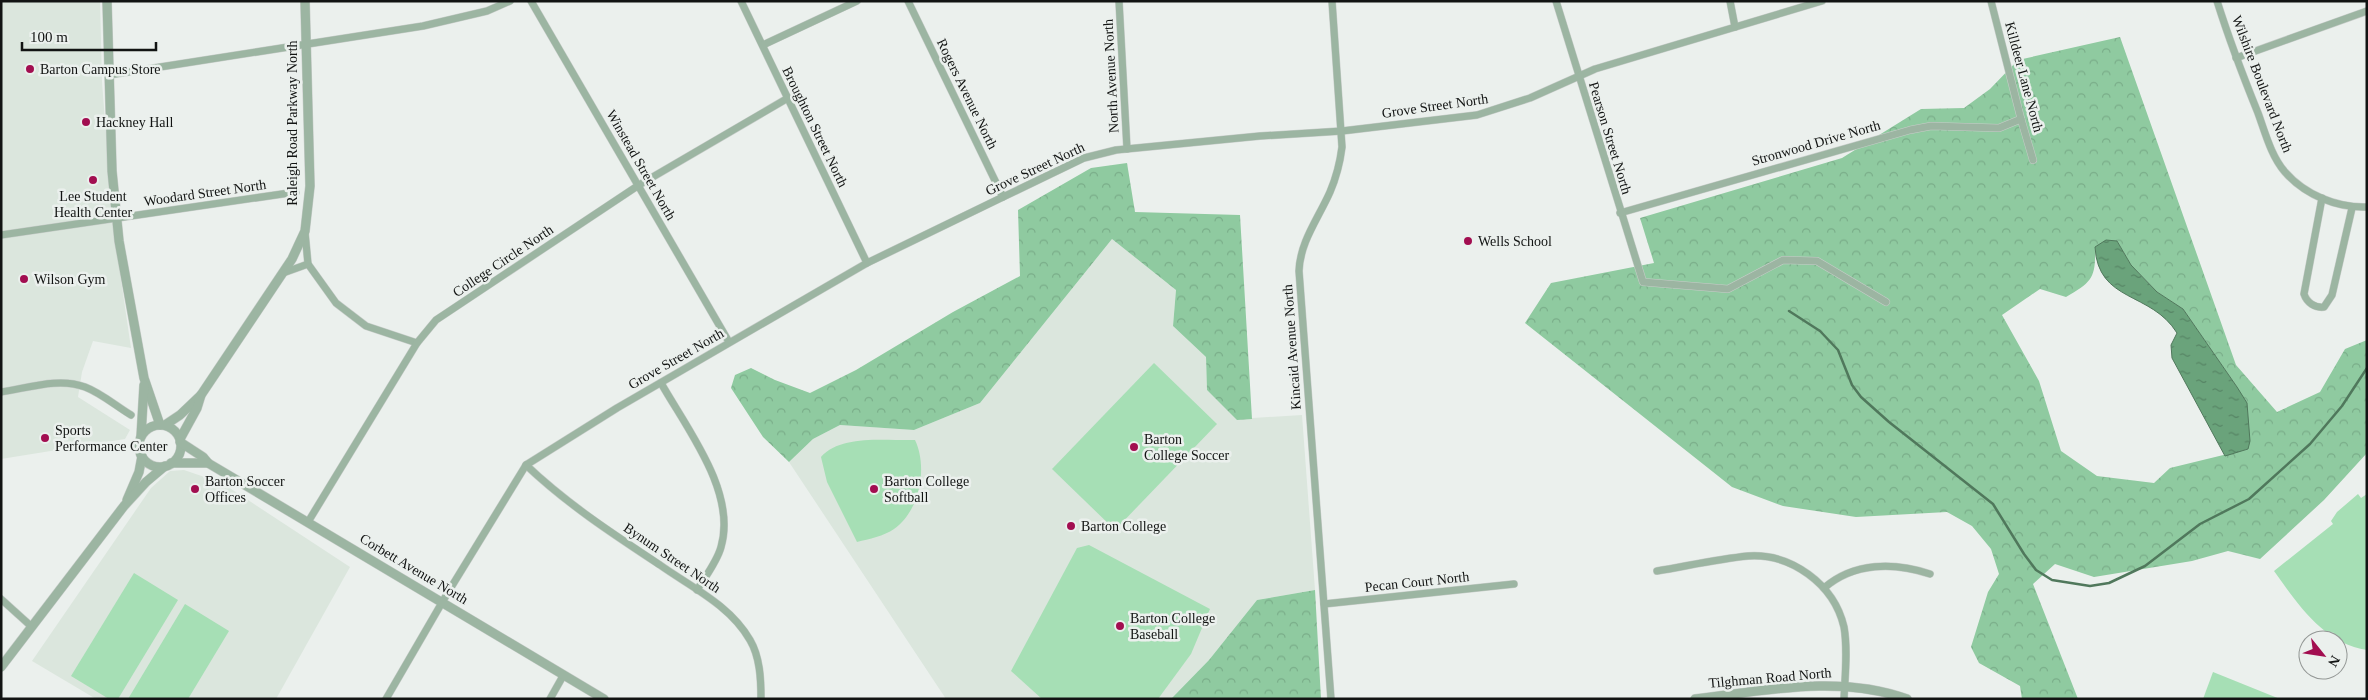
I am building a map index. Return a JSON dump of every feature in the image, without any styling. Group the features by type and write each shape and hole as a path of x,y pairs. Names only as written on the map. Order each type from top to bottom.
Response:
{"street":[{"path":"1,666 124,506 146,482 179,454 180,440 176,433 163,425 144,378 119,241 112,170 107,1"},
{"name":"Raleigh Road Parkway North","path":"163,425 180,415 201,395 292,259 305,231 310,186 305,1"},
{"path":"109,75 306,46 462,18 487,11 510,1"},
{"name":"Winstead Street North","path":"531,1 729,342"},
{"name":"Broughton Street North","path":"741,1 867,263"},
{"path":"763,45 857,1"},
{"name":"Rogers Avenue North","path":"908,1 1003,197"},
{"name":"North Avenue North","path":"1119,1 1127,149"},
{"name":"Kincaid Avenue North","path":"1331,699 1300,255 1336,176 1342,147 1332,1"},
{"name":"Pearson Street North","path":"1556,1 1620,213 1643,282 1728,290 1783,260 1817,261 1886,302"},
{"path":"1730,1 1735,27"},
{"name":"Grove Street North","path":"386,699 442,602 526,465 729,342 867,263 1084,158 1127,149 1342,131 1477,115 1530,98 1578,75 1822,1"},
{"name":"Killdeer Lane North","path":"1991,1 2033,160"},
{"name":"Wilshire Boulevard North","path":"2217,1 2236,58 2266,134 2283,170 2301,186 2322,198 2352,208 2367,207"},
{"path":"2236,58 2367,11"},
{"name":"College Circle North","path":"308,522 417,343 436,320 639,185 788,98"},
{"name":"Stronwood Drive North","path":"1620,213 1910,130 1931,126 1999,128 2021,119"},
{"name":"Woodard Street North","path":"1,236 296,192"},
{"path":"2322,198 2304,294 2308,302 2314,306 2324,307 2332,295 2352,208"},
{"path":"305,231 308,264 336,303 348,314 373,329 417,343"},
{"path":"283,273 308,264"},
{"path":"144,378 139,449 142,456 152,465 208,463"},
{"path":"1,392 60,382 73,383 96,392 131,416"},
{"path":"661,383 708,466 723,503 724,527 721,546 696,590"},
{"name":"Raleigh Road Parkway North","path":"180,440 197,408 201,395"},
{"path":"141,436 152,427 163,425"},
{"name":"Corbett Avenue North","path":"180,440 208,463 604,699"},
{"path":"124,506 139,472 142,456"},
{"name":"Bynum Street North","path":"526,465 554,491 581,512 729,613 751,641 759,670 761,699"},
{"path":"1657,571 1747,556 1760,556 1787,562 1802,569 1824,588 1835,605 1843,624 1846,652 1844,699"},
{"path":"1824,588 1846,573 1873,566 1918,570 1930,574"},
{"name":"Pecan Court North","path":"1324,604 1514,584"},
{"path":"1,599 32,627"},
{"path":"550,699 563,676"},
{"name":"Tilghman Road North","path":"1695,699 1794,688 1845,687 1880,691 1907,699"}],"shaded area":[{"path":"1,1 100,1 102,82 113,225 131,348 93,341 82,372 78,397 130,430 125,439 1,459"},
{"name":"Barton College","path":"1112,239 1176,290 1173,326 1206,357 1207,390 1237,419 1302,415 1315,590 1257,600 1209,660 1171,699 946,699 789,462 813,439 840,425 914,430 980,403"},
{"name":"Barton College Soccer","path":"1154,363 1217,424 1115,530 1052,469"},
{"name":"Barton College Softball","path":"865,440 915,440 919,451 921,475 919,488 910,511 894,529 876,537 857,542 827,482 821,457 840,445 852,442"},
{"path":"184,470 222,483 350,567 276,699 96,699 32,661 151,488 170,471"},
{"path":"2358,494 2361,498 2367,494 2367,650 2348,644 2348,630 2324,630 2302,608 2274,571 2333,524 2331,521 2337,512"},
{"name":"Barton College Baseball","path":"1089,545 1210,609 1191,654 1158,699 1042,699 1011,671 1077,548"},
{"path":"134,573 178,600 118,699 109,699 71,676"},
{"path":"185,604 229,631 188,699 128,699"},
{"path":"2213,672 2280,699 2203,699"}],"green space":[{"path":"2120,37 2236,365 2277,412 2320,392 2345,349 2367,340 2367,453 2324,500 2260,559 2228,551 2192,561 2094,577 2055,564 2033,584 2078,699 2022,699 2020,686 1979,663 1971,647 1988,592 1999,574 1991,549 1972,526 1947,512 1856,517 1783,506 1732,487 1525,323 1551,283 1654,263 1640,218 1842,158 1921,109 1964,108 1990,89 2018,60","holes":["2117,241 2131,265 2157,292 2183,309 2237,387 2248,449 2170,468 2154,483 2097,476 2061,451 2039,381 2002,315 2040,289 2066,297 2082,287 2091,278 2095,266 2095,247"]},
{"path":"1127,163 1135,212 1240,215 1252,419 1237,420 1207,390 1206,357 1173,326 1176,290 1112,239 980,403 914,430 840,425 813,439 789,462 763,437 731,388 735,375 751,368 775,380 810,393 856,370 953,312 1020,276 1018,210 1091,168"},
{"path":"1315,590 1321,699 1171,699 1209,660 1257,600"}],"water":[{"path":"2106,240 2117,241 2131,265 2157,292 2183,309 2237,387 2247,403 2250,441 2248,449 2225,456 2172,358 2171,345 2177,333 2154,310 2115,288 2105,278 2098,265 2095,247"}],"waterway":[{"path":"1789,311 1820,331 1838,350 1852,385 1861,397 1889,422 1993,504 2036,570 2052,580 2090,586 2109,583 2145,566 2200,524 2249,499 2310,444 2342,406 2367,368"}],"place":[{"name":"Barton Campus Store","path":"30,69"},
{"name":"Hackney Hall","path":"86,122"},
{"name":"Lee Student Health Center","path":"93,180"},
{"name":"Wells School","path":"1468,241"},
{"name":"Wilson Gym","path":"24,279"},
{"name":"Sports Performance Center","path":"45,438"},
{"name":"Barton College Soccer","path":"1134,447"},
{"name":"Barton Soccer Offices","path":"195,489"},
{"name":"Barton College Softball","path":"874,489"},
{"name":"Barton College","path":"1071,526"},
{"name":"Barton College Baseball","path":"1120,626"}]}
